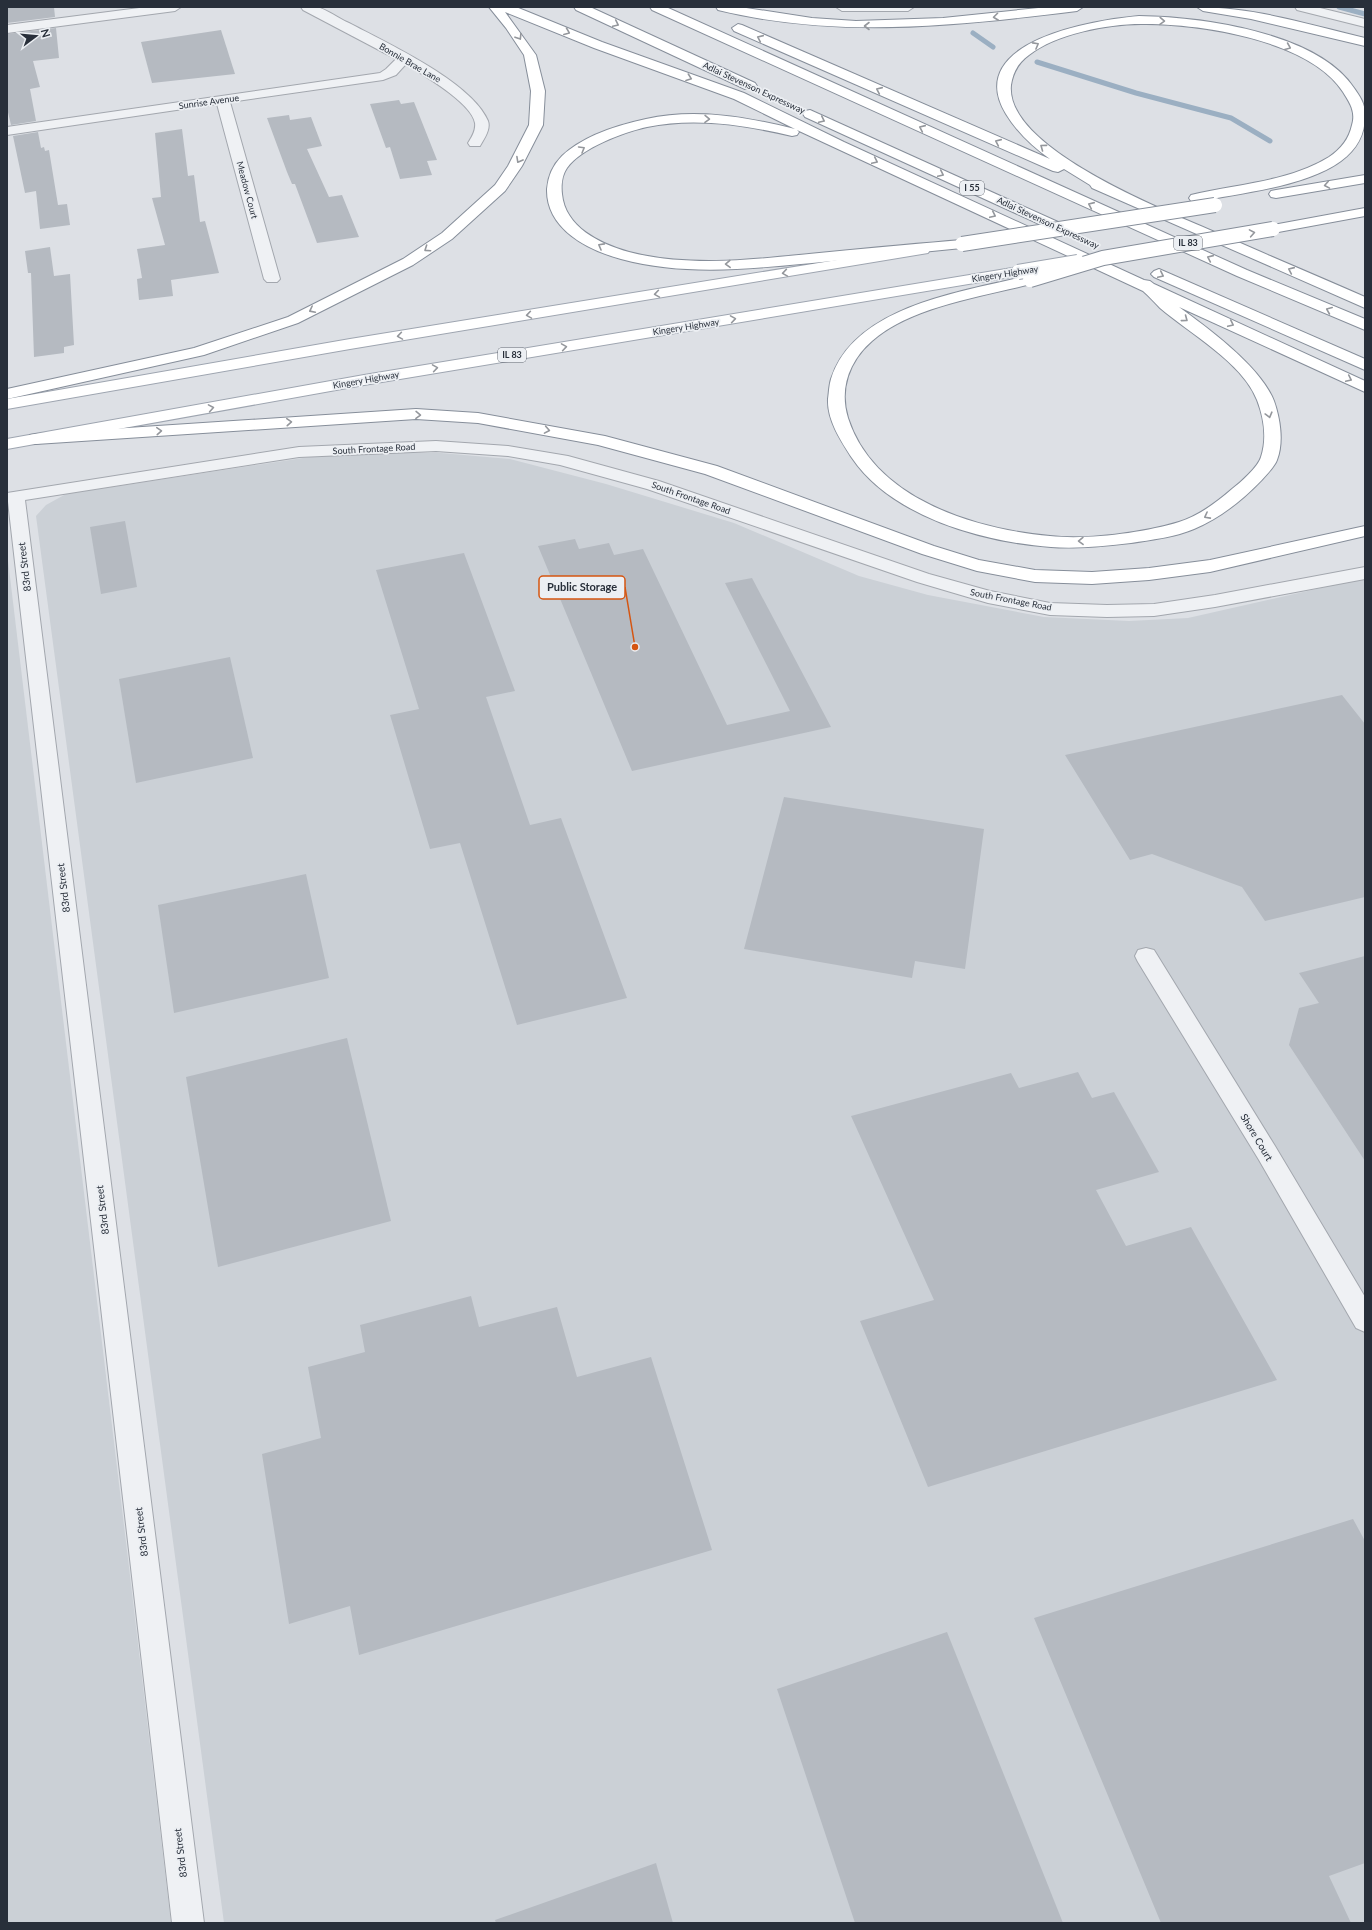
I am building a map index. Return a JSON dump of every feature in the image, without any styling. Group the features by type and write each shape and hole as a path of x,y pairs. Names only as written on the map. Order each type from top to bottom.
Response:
{"main road":[{"path":"7,394 198,352 293,320 408,262 447,236 500,188 515,166 536,125 538,92 530,55 511,26 495,7"},
{"path":"505,7 598,45 739,96 839,144 1144,273 1365,387"},
{"name":"Adlai Stevenson Expressway","path":"580,7 762,92"},
{"path":"656,7 1242,273 1365,325"},
{"path":"720,16 754,15 791,20 866,26 954,22 1077,7"},
{"path":"1203,7 1251,15 1365,42"},
{"path":"720,16 1111,192 1365,303"},
{"path":"1111,192 1070,166 1031,138 1006,104 1004,86 1006,74 1012,62 1026,50 1044,41 1091,26 1140,20 1186,22 1232,29 1276,42 1316,60 1333,72 1356,98 1361,113 1358,129 1349,146 1333,160 1310,172 1196,198 1111,221"},
{"name":"Adlai Stevenson Expressway","path":"799,109 1082,238"},
{"path":"839,144 760,124 726,119 673,119 647,123 621,130 579,151 562,165 556,178 554,192 558,210 571,229 608,250 628,256 666,263 707,265 786,261 962,244"},
{"path":"7,404 343,345 962,244 1215,205 1365,179"},
{"name":"IL 83","path":"1099,252 1273,229 1365,212"},
{"path":"1300,224 1365,218"},
{"path":"1099,252 922,307 886,324 867,337 849,357 838,380 836,406 845,434 863,461 886,486 920,506 955,522 1000,535 1052,542 1099,541 1147,535 1187,526 1219,509 1247,486 1269,460 1273,431 1265,399 1247,372 1203,332 1166,305 1144,273"},
{"name":"Adlai Stevenson Expressway","path":"1099,252 1144,273 1365,365"},
{"name":"Kingery Highway","path":"7,444 364,380 1024,276"},
{"path":"36,439 416,414 478,418 599,440 711,470 928,550 977,565 1035,576 1092,578 1164,572 1210,566 1365,531"}],"street":[{"path":"7,29 175,7"},
{"name":"Bonnie Brae Lane","path":"306,7 404,58 457,92 475,110 482,122 481,131 475,143"},
{"path":"842,7 908,7"},
{"path":"1301,7 1365,23"},
{"name":"Sunrise Avenue","path":"7,131 383,76 391,72 404,58"},
{"name":"Meadow Court","path":"223,100 272,279"},
{"name":"South Frontage Road","path":"12,498 298,452 436,446 508,451 577,464 653,485 923,578 988,597 1050,608 1107,611 1154,610 1215,601 1365,573"},
{"name":"83rd Street","path":"12,498 188,1923"},
{"name":"Shore Court","path":"1146,956 1259,1140 1365,1320"}],"shaded area":[{"path":"381,452 441,453 510,459 606,484 734,523 859,576 928,595 1044,617 1129,621 1188,618 1365,578 1365,1923 224,1923 36,516 46,505 66,494 316,456"},
{"path":"7,552 129,1567 171,1923 7,1923"}],"building":[{"path":"7,7 54,7 55,17 7,23"},
{"path":"56,28 59,58 33,61 40,87 30,89 36,121 11,125 7,108 7,34"},
{"path":"221,30 235,74 152,83 141,42"},
{"path":"399,100 401,104 414,102 437,160 427,161 432,175 400,179 390,147 386,148 370,104"},
{"path":"289,115 290,120 311,117 322,146 307,149 329,197 342,195 359,237 317,243 295,184 292,184 287,172 267,118"},
{"path":"182,129 188,176 194,175 200,222 205,221 219,273 171,280 173,296 139,300 137,279 142,278 137,249 165,245 152,198 161,197 155,133"},
{"path":"38,132 41,148 44,147 45,151 49,150 58,205 67,204 70,225 40,229 36,191 25,193 13,136"},
{"path":"50,247 54,276 70,274 74,345 64,347 64,353 34,357 31,273 28,273 25,251"},
{"path":"125,521 137,587 101,594 90,527"},
{"path":"575,539 579,549 609,543 614,555 643,549 727,725 790,711 725,583 752,578 831,727 632,771 538,546"},
{"path":"464,553 515,691 486,697 530,825 561,818 627,998 517,1025 460,843 430,849 390,715 419,709 376,570"},
{"path":"230,657 253,758 136,783 119,679"},
{"path":"1342,695 1365,724 1365,897 1265,921 1242,887 1152,854 1130,860 1065,755"},
{"path":"784,797 984,829 965,969 915,961 912,978 744,949"},
{"path":"306,874 329,978 174,1013 158,905"},
{"path":"1365,956 1365,1161 1289,1045 1299,1008 1319,1003 1299,973"},
{"path":"347,1038 391,1221 218,1267 186,1077"},
{"path":"1078,1072 1092,1098 1114,1092 1159,1172 1096,1190 1126,1246 1191,1227 1277,1380 928,1487 860,1321 934,1300 851,1116 1011,1073 1019,1088"},
{"path":"471,1296 479,1327 557,1307 577,1377 651,1357 712,1550 359,1655 350,1606 289,1624 262,1454 321,1438 308,1367 365,1352 360,1325"},
{"path":"1353,1519 1365,1541 1365,1863 1329,1876 1351,1923 1161,1923 1034,1618"},
{"path":"947,1632 1063,1923 855,1923 777,1689"},
{"path":"656,1863 673,1923 496,1923 495,1920"}],"waterway":[{"path":"1339,7 1365,14"},
{"path":"973,33 993,47"},
{"path":"1037,62 1136,93 1231,118 1270,141"}],"place":[{"name":"Public Storage","path":"635,647"}]}
